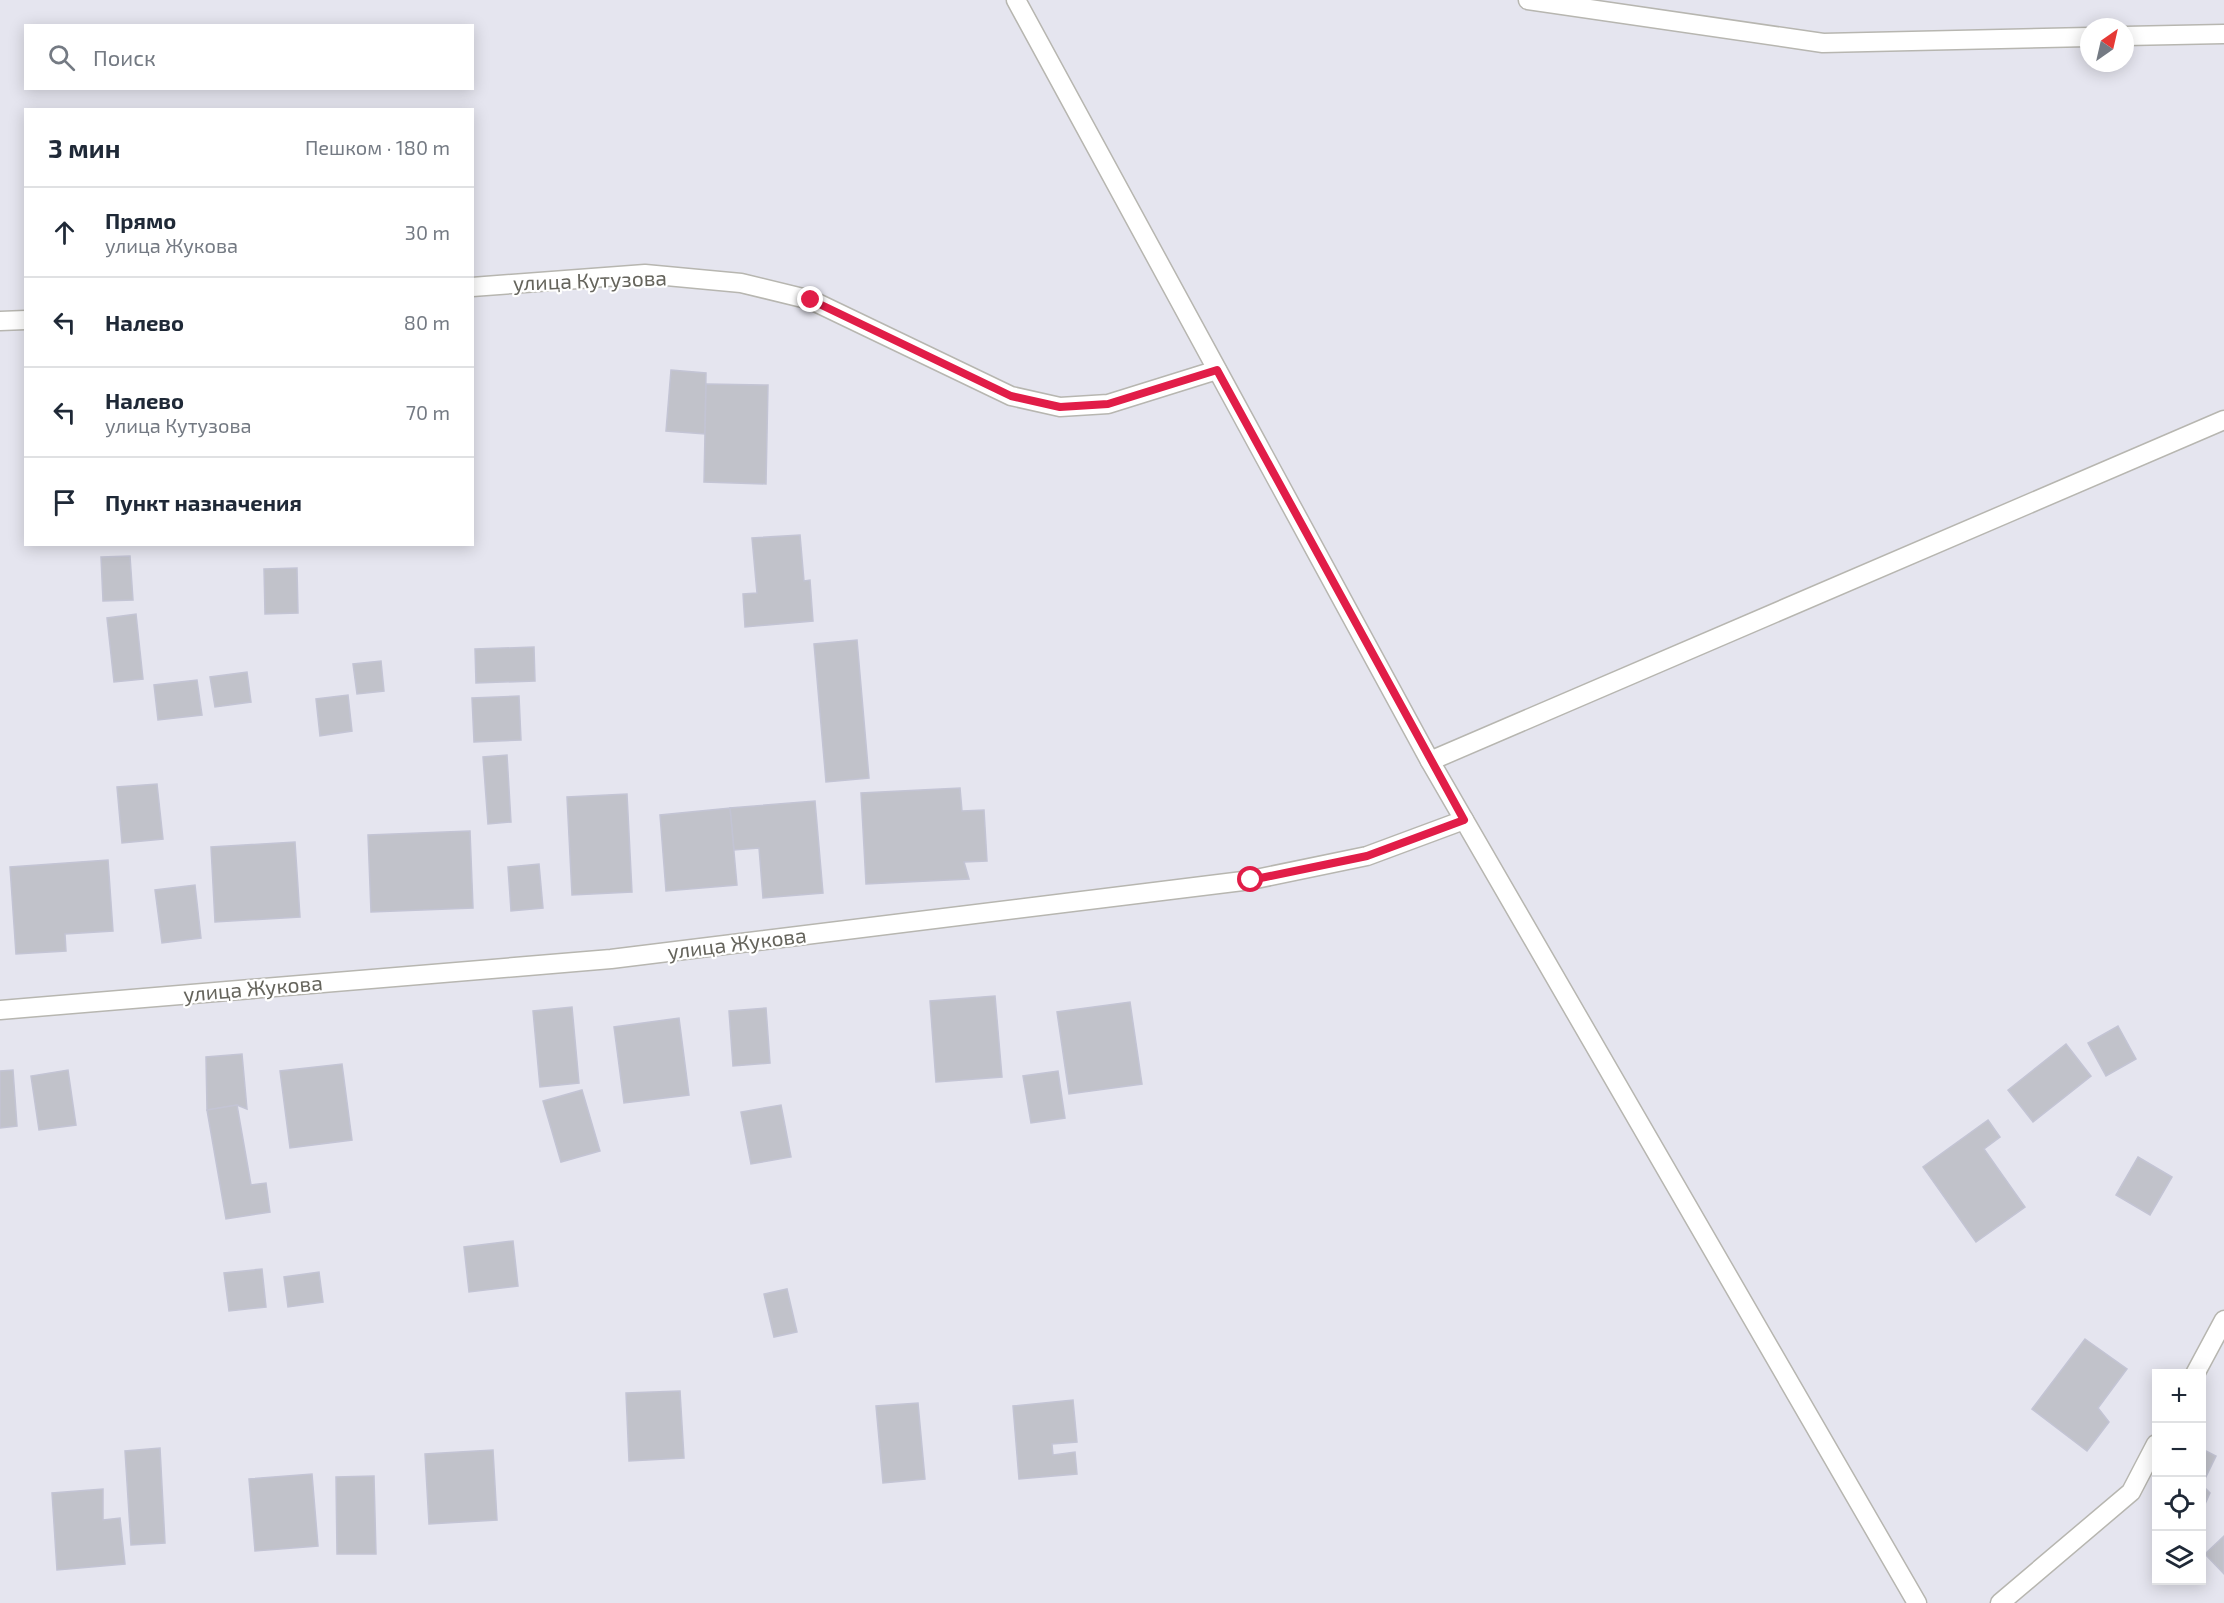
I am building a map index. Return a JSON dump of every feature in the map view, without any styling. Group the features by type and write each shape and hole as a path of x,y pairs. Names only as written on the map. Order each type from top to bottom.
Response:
{"street":[{"path":"1016,0 1430,761 1917,1603"},
{"path":"1528,0 1823,43 2080,37"},
{"path":"2134,36 2224,34"},
{"name":"улица Кутузова","path":"474,287 645,274 741,283 811,300 1011,396 1060,407 1108,404 1217,370"},
{"path":"0,321 24,320"},
{"path":"1430,761 2224,420"},
{"name":"улица Жукова","path":"0,1010 611,959 1251,880 1367,856 1464,820"},
{"path":"2198,1369 2224,1320"},
{"path":"2000,1603 2131,1492 2152,1453"}],"building":[{"path":"671,370 706,373 705,434 666,431"},
{"path":"706,384 768,385 766,484 704,482"},
{"path":"800,535 804,581 810,580 813,621 745,627 743,594 757,593 752,538"},
{"path":"130,556 133,600 103,601 101,557"},
{"path":"297,568 298,613 265,614 264,569"},
{"path":"136,614 143,679 114,682 107,618"},
{"path":"857,640 869,778 826,782 814,644"},
{"path":"534,647 535,681 476,683 475,649"},
{"path":"381,661 384,691 357,694 353,664"},
{"path":"247,672 251,702 215,707 210,677"},
{"path":"197,680 202,715 158,720 154,685"},
{"path":"348,695 352,731 320,736 316,699"},
{"path":"519,696 521,740 474,742 472,698"},
{"path":"507,755 511,822 488,824 483,757"},
{"path":"157,784 163,839 122,843 117,787"},
{"path":"960,788 962,811 984,810 987,861 964,862 969,879 866,884 861,793"},
{"path":"627,794 632,892 572,895 567,797"},
{"path":"815,801 823,893 763,898 759,848 734,850 730,808"},
{"path":"730,808 737,885 666,891 660,815"},
{"path":"470,831 473,908 371,912 368,835"},
{"path":"295,842 300,917 215,922 211,847"},
{"path":"108,860 113,931 65,934 66,951 16,954 10,867"},
{"path":"539,864 543,908 511,911 508,867"},
{"path":"195,885 201,938 162,943 155,890"},
{"path":"995,996 1002,1077 936,1082 930,1001"},
{"path":"1130,1002 1142,1084 1069,1094 1057,1012"},
{"path":"572,1007 579,1083 540,1087 533,1011"},
{"path":"766,1008 770,1063 733,1066 729,1011"},
{"path":"679,1018 689,1095 624,1103 614,1027"},
{"path":"2118,1026 2136,1059 2106,1076 2088,1043"},
{"path":"2066,1044 2091,1076 2033,1122 2008,1090"},
{"path":"242,1054 247,1109 237,1105 207,1110 206,1057"},
{"path":"342,1064 352,1140 290,1148 280,1071"},
{"path":"13,1070 17,1126 0,1128 0,1071"},
{"path":"68,1070 76,1125 39,1130 31,1076"},
{"path":"1058,1071 1065,1118 1031,1123 1023,1076"},
{"path":"582,1090 600,1151 561,1162 543,1101"},
{"path":"237,1105 251,1185 266,1183 270,1212 226,1219 207,1110"},
{"path":"781,1105 791,1157 751,1164 741,1112"},
{"path":"1988,1120 2000,1137 1984,1149 2025,1207 1976,1242 1923,1167"},
{"path":"2138,1157 2172,1177 2150,1215 2116,1195"},
{"path":"513,1241 518,1286 469,1292 464,1247"},
{"path":"262,1269 266,1307 229,1311 224,1273"},
{"path":"319,1272 323,1302 288,1307 284,1277"},
{"path":"787,1289 797,1332 774,1337 764,1294"},
{"path":"2085,1339 2127,1369 2098,1408 2109,1422 2087,1451 2032,1409"},
{"path":"680,1391 684,1458 629,1461 626,1393"},
{"path":"1073,1400 1077,1442 1052,1444 1053,1455 1075,1452 1077,1474 1019,1479 1013,1406"},
{"path":"918,1403 925,1479 883,1483 876,1406"},
{"path":"160,1448 165,1543 131,1545 125,1451"},
{"path":"493,1450 497,1520 429,1524 425,1454"},
{"path":"2206,1451 2216,1456 2206,1477"},
{"path":"312,1474 318,1546 255,1551 249,1479"},
{"path":"374,1476 376,1554 337,1554 336,1477"},
{"path":"103,1489 103,1520 120,1518 125,1564 57,1570 52,1493"},
{"path":"2206,1489 2210,1493 2206,1502"},
{"path":"2224,1536 2224,1574 2206,1555"}],"route":[{"path":"811,300 1011,396 1060,407 1108,404 1217,370 1464,820 1367,856 1251,880"}]}
